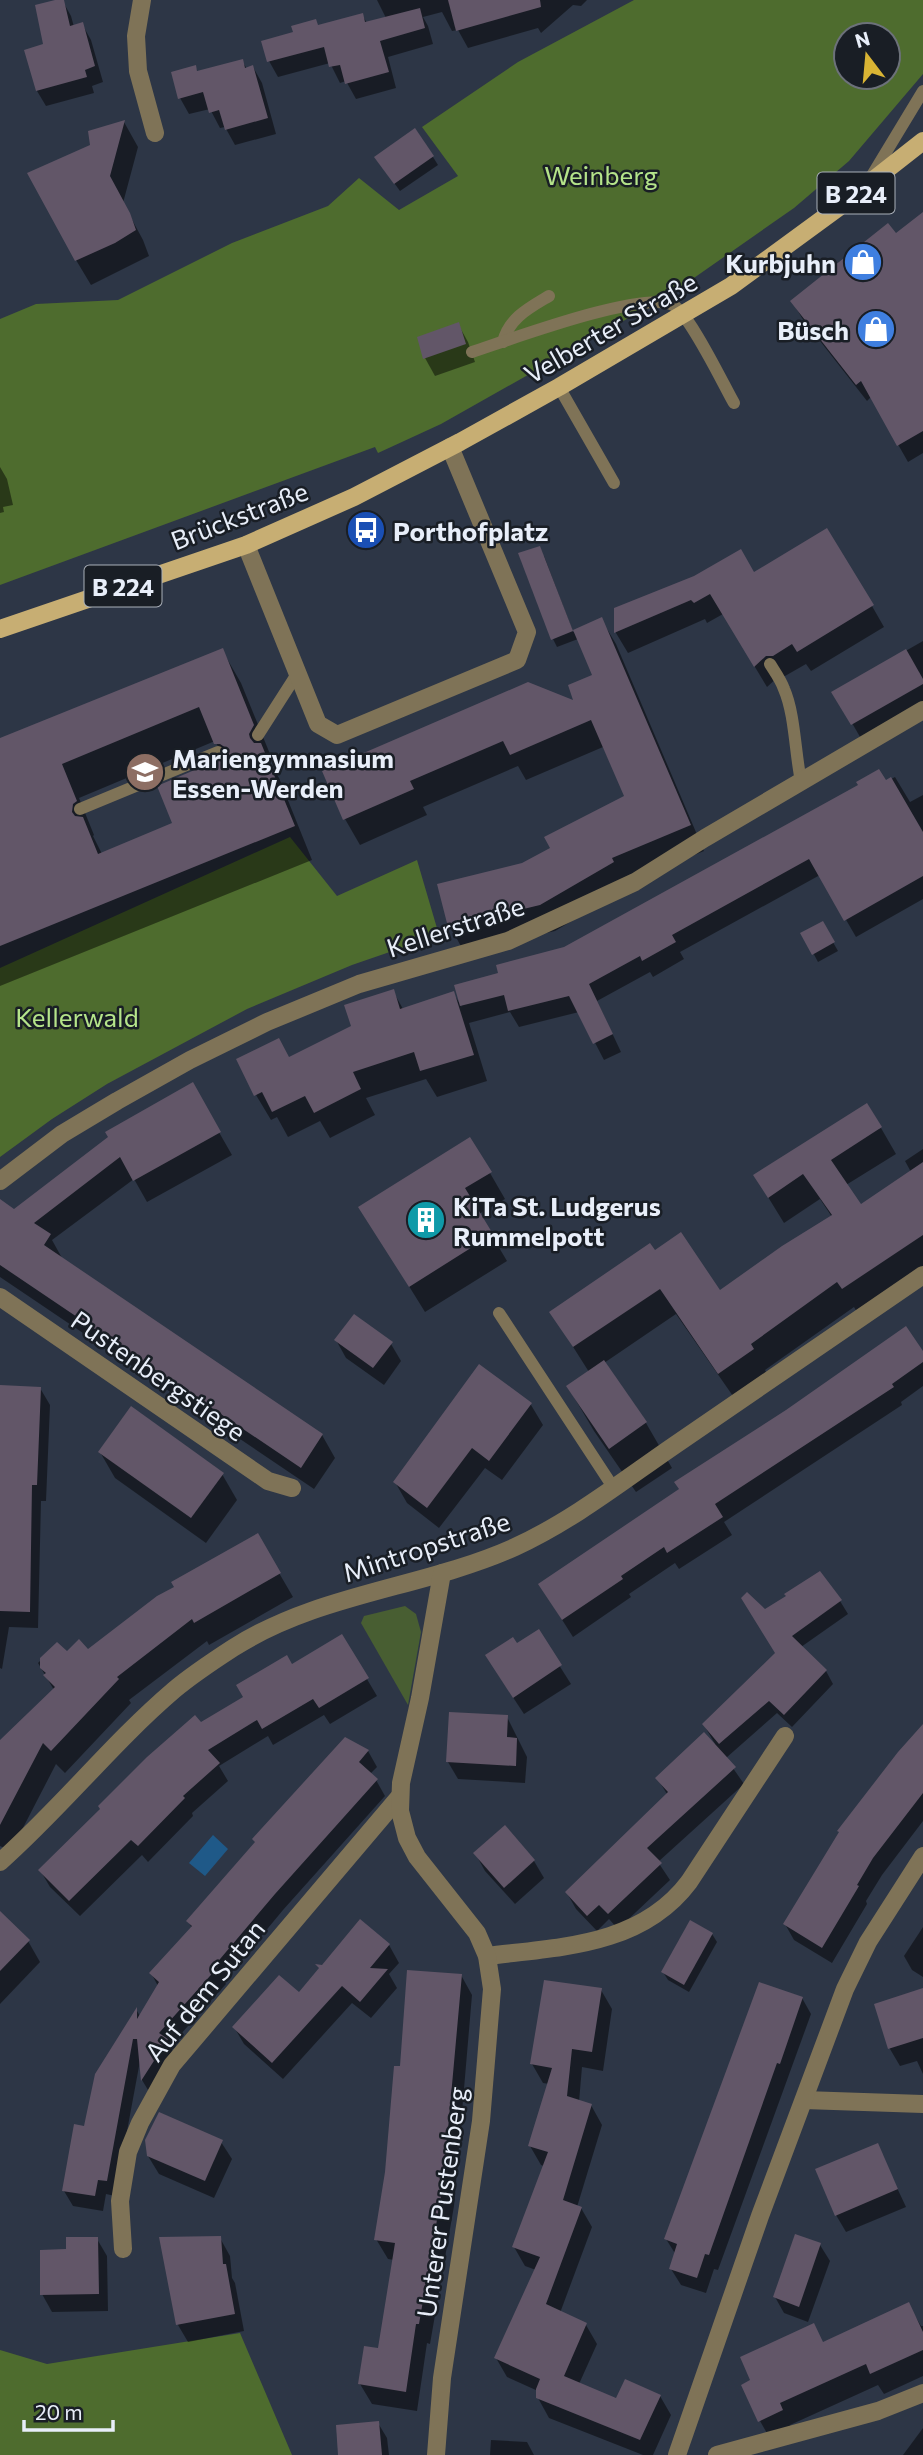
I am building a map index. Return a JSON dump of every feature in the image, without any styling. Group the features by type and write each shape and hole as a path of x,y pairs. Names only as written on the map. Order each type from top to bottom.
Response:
{"main road":[{"name":"Velberter Straße","path":"450,447 559,387 731,286 923,141"},
{"name":"Brückstraße","path":"0,629 246,545 354,497 450,447"}],"street":[{"path":"142,0 136,36 138,71 155,133"},
{"path":"246,545 318,724 337,735 517,660 527,632 450,447"},
{"name":"Kellerstraße","path":"0,1181 62,1134 190,1060 278,1016 347,988 508,941 635,882 923,709"},
{"name":"Mintropstraße","path":"0,1862 147,1714 177,1688 236,1646 275,1625 314,1609 442,1573 534,1538 923,1275"},
{"name":"Pustenbergstiege","path":"0,1297 268,1481 292,1488"},
{"name":"Unterer Pustenberg","path":"436,2455 442,2378 471,2194 488,2053 492,1989 487,1956 471,1923 425,1868 411,1847 402,1825 400,1796 442,1573"},
{"path":"487,1956 598,1941 638,1926 653,1917 678,1896 689,1882 785,1736"},
{"name":"Auf dem Sutan","path":"123,2249 120,2201 128,2152 139,2123 172,2065 400,1796"},
{"path":"677,2455 755,2228 845,1989 869,1942 923,1856"},
{"path":"804,2100 923,2104"},
{"path":"717,2455 865,2414 923,2393"}],"lane":[{"path":"865,186 923,91"},
{"path":"503,342 513,320 549,296"},
{"path":"472,352 600,311 650,303 671,304 684,315 734,403"},
{"path":"559,387 614,483"},
{"path":"770,664 785,690 794,728 801,781"},
{"path":"258,735 298,674"},
{"path":"80,809 218,752"},
{"path":"499,1312 613,1487"}],"green space":[{"name":"Weinberg","path":"634,0 923,0 923,74 849,161 794,208 671,294 441,424 378,453 375,447 0,585 0,319 36,304 118,300 232,243 328,206 359,178 399,210 458,176 422,127 518,62"},
{"name":"Kellerwald","path":"290,837 337,896 417,860 439,935 352,965 247,1009 107,1084 0,1157 0,968"},
{"path":"405,1606 416,1614 421,1632 408,1705 361,1623 364,1616"},
{"path":"240,2333 292,2455 0,2455 0,2350 47,2364"}],"water":[{"path":"213,1835 228,1849 205,1876 189,1863"}],"building":[{"path":"64,0 70,26 83,22 95,66 85,70 87,77 36,91 24,50 43,44 35,5"},
{"path":"448,0 540,0 541,7 456,31"},
{"path":"420,8 425,28 380,41 389,72 345,84 340,65 329,67 324,47 267,62 261,41 293,32 291,26 316,19 318,25 363,13 365,22"},
{"path":"243,59 245,68 253,65 268,118 225,130 219,110 209,113 203,92 178,99 171,72 196,65 197,71"},
{"path":"125,120 110,176 136,230 75,261 27,173 90,145 88,131"},
{"path":"415,128 434,156 394,184 374,157"},
{"path":"923,212 923,431 897,446 861,381 856,385 790,301 888,223 896,233"},
{"path":"459,322 466,344 423,359 417,337"},
{"path":"827,528 874,605 797,652 792,644 773,656 766,656 754,667 710,594 694,603 691,600 614,633 614,608 694,576 741,549 754,572"},
{"path":"540,546 573,631 551,640 518,553"},
{"path":"602,617 691,825 612,858 614,862 540,905 448,927 437,884 522,863 550,848 544,837 624,796 591,720 510,755 503,741 410,781 414,789 343,820 322,771 528,682 573,700 568,685 592,675 573,630"},
{"path":"223,648 254,725 249,734 250,738 254,743 261,743 295,826 0,946 0,738","holes":["199,707 214,744 226,748 225,757 157,786 172,823 98,854 83,817 75,816 72,812 73,804 77,801 62,764"]},
{"path":"906,649 923,679 923,684 851,725 831,692"},
{"path":"879,769 886,780 891,777 923,832 923,876 844,921 809,859 672,935 676,942 642,961 640,956 589,984 613,1034 593,1044 569,996 508,1011 504,995 460,1006 454,985 498,973 496,965 564,947 858,785 856,782"},
{"path":"823,921 835,942 812,955 800,933"},
{"path":"394,989 400,1009 454,991 474,1055 420,1071 414,1052 353,1072 361,1089 314,1113 305,1096 272,1112 262,1092 254,1096 236,1059 279,1038 289,1057 351,1026 344,1005"},
{"path":"193,1082 221,1132 133,1181 120,1157 34,1223 51,1234 44,1245 323,1434 301,1468 0,1265 0,1199 14,1209 108,1137 105,1132"},
{"path":"867,1103 882,1127 831,1160 861,1204 923,1162 923,1235 842,1289 837,1282 751,1344 754,1349 718,1374 660,1289 573,1347 549,1312 650,1243 655,1250 681,1232 720,1290 832,1215 803,1174 768,1198 753,1175"},
{"name":"KiTa St. Ludgerus Rummelpott","path":"470,1137 492,1172 465,1188 493,1234 409,1287 358,1207"},
{"path":"354,1314 393,1342 373,1368 334,1340"},
{"path":"906,1326 923,1351 923,1362 892,1384 894,1387 715,1504 723,1517 667,1553 664,1547 621,1576 623,1579 562,1620 538,1584 679,1489 674,1482 786,1410"},
{"path":"604,1360 647,1422 609,1449 566,1386"},
{"path":"479,1364 532,1403 489,1461 472,1448 427,1508 393,1482"},
{"path":"0,1385 41,1387 37,1485 32,1485 30,1612 0,1611"},
{"path":"131,1406 224,1473 191,1518 98,1452"},
{"path":"258,1533 281,1573 194,1623 192,1619 117,1677 119,1679 51,1751 43,1743 0,1825 0,1740 55,1687 43,1675 46,1673 40,1668 40,1658 57,1642 67,1651 79,1639 88,1649 157,1596 174,1587 171,1582"},
{"path":"820,1571 842,1600 792,1636 827,1670 784,1715 769,1701 719,1744 702,1724 775,1653 741,1598 747,1592 765,1609"},
{"path":"539,1629 562,1665 513,1698 485,1655 513,1637 517,1643"},
{"path":"342,1634 369,1678 319,1708 313,1699 262,1729 257,1720 208,1750 220,1763 183,1796 185,1798 138,1846 131,1840 69,1901 38,1870 100,1809 98,1806 147,1757 195,1715 201,1722 243,1697 236,1685 287,1655 292,1664"},
{"path":"449,1712 508,1715 507,1737 517,1738 516,1766 446,1762"},
{"path":"923,1724 923,1793 873,1858 822,1948 783,1924 839,1832 837,1831"},
{"path":"704,1732 736,1767 647,1848 662,1863 608,1914 599,1905 587,1916 565,1892 668,1792 655,1778"},
{"path":"345,1737 369,1750 359,1762 378,1779 275,1894 215,1965 218,1967 159,2033 168,2039 141,2081 137,2039 133,2039 107,2181 98,2180 95,2196 62,2191 74,2124 84,2126 95,2074 137,2007 137,2019 159,1982 149,1973 192,1926 186,1921 255,1842 252,1839"},
{"path":"505,1825 535,1860 504,1888 473,1853"},
{"path":"0,1911 30,1940 0,1971"},
{"path":"360,1919 390,1944 370,1968 388,1969 360,2002 342,1986 272,2063 232,2027 279,1975 299,1992 319,1968 315,1964 322,1965"},
{"path":"690,1920 713,1933 684,1985 661,1972"},
{"path":"407,1970 462,1974 443,2185 419,2324 416,2324 406,2392 358,2384 364,2346 378,2348 395,2243 374,2240 385,2172 394,2066 400,2066"},
{"path":"544,1980 602,1988 592,2052 572,2049 567,2096 592,2104 563,2200 582,2207 546,2304 587,2323 564,2376 616,2398 625,2379 661,2395 640,2440 536,2398 540,2379 494,2358 540,2257 512,2247 548,2152 528,2146 552,2068 530,2064"},
{"path":"759,1982 803,1997 709,2255 705,2254 697,2278 669,2269 677,2244 664,2239"},
{"path":"923,1988 923,2038 888,2049 874,2004"},
{"path":"159,2112 223,2140 205,2181 147,2156 145,2140"},
{"path":"878,2143 898,2189 835,2216 815,2169"},
{"path":"795,2234 821,2243 799,2307 773,2297"},
{"path":"221,2236 223,2264 226,2264 235,2314 176,2325 159,2237"},
{"path":"66,2237 98,2237 99,2294 40,2295 40,2250 66,2249"},
{"path":"909,2302 923,2332 923,2350 870,2374 866,2364 780,2403 783,2410 758,2422 741,2385 750,2380 740,2357 814,2323 823,2342"},
{"path":"379,2421 382,2455 338,2455 336,2425"}],"place":[{"name":"Kurbjuhn","path":"863,262"},
{"name":"Büsch","path":"876,329"},
{"name":"Porthofplatz","path":"366,530"},
{"name":"Mariengymnasium Essen-Werden","path":"145,772"},
{"name":"KiTa St. Ludgerus Rummelpott","path":"426,1220"}]}
